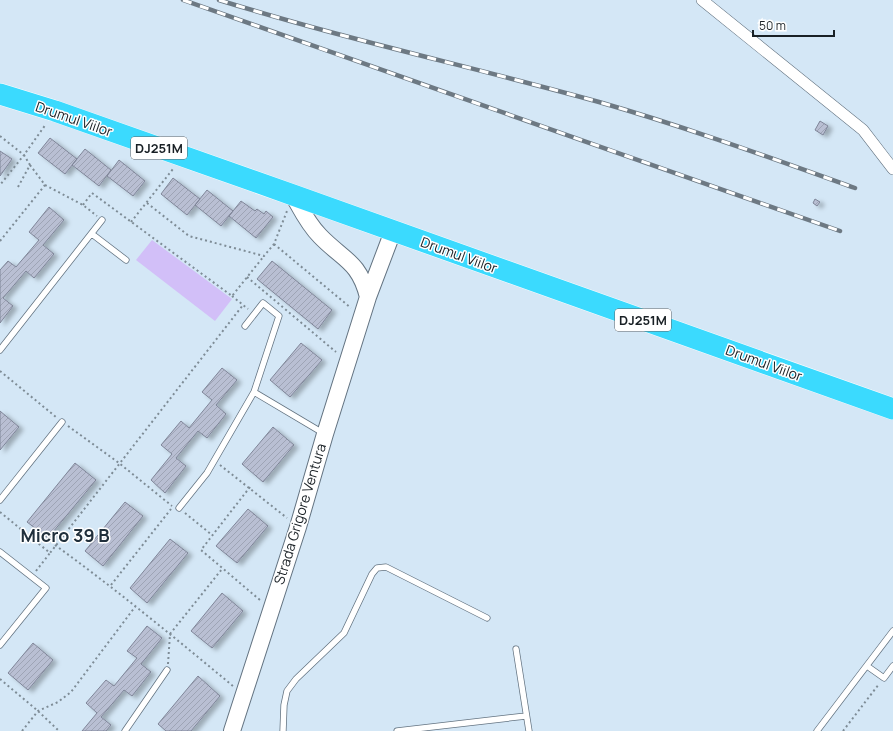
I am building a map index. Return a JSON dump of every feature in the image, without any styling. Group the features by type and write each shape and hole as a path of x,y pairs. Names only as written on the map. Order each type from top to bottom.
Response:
{"highway":[{"name":"Drumul Viilor","path":"0,94 55,111 893,409"},
{"name":"Drumul Viilor","path":"0,101 25,102"}],"street":[{"path":"702,0 863,130 893,169"},
{"path":"293,195 309,224 358,271 365,283 368,297"},
{"name":"Strada Grigore Ventura","path":"232,731 298,528 325,434 368,297 392,231"}],"lane":[{"path":"0,350 102,220"},
{"path":"92,234 126,260"},
{"path":"178,508 207,473 254,392 279,316 263,303 245,326"},
{"path":"254,392 325,434"},
{"path":"0,500 62,422"},
{"path":"0,552 46,588 0,645"},
{"path":"283,731 284,705 287,691 296,679 344,633 372,574 377,568 386,568 487,618"},
{"path":"817,731 893,631"},
{"path":"516,649 529,731"},
{"path":"867,666 884,678 893,666"},
{"path":"126,731 168,670"},
{"path":"396,731 526,716"}],"path":[{"path":"0,186 55,111"},
{"path":"0,136 24,155 45,185 83,205 102,220"},
{"path":"131,222 183,157"},
{"path":"18,187 30,165"},
{"path":"0,241 45,185"},
{"path":"83,205 92,193 232,296 254,314"},
{"path":"232,296 274,244 293,195"},
{"path":"147,203 189,236 264,256"},
{"path":"274,244 362,318"},
{"path":"247,277 348,362"},
{"path":"32,576 243,305"},
{"path":"0,371 62,422 119,463 173,506 111,585"},
{"path":"214,460 250,487 298,528"},
{"path":"250,487 201,550 222,569 271,608"},
{"path":"178,508 212,535"},
{"path":"0,512 50,553"},
{"path":"56,546 111,585 135,607 243,694"},
{"path":"168,670 170,634 222,569"},
{"path":"22,731 38,711 58,702 71,692 135,607"},
{"path":"843,731 884,678"},
{"path":"0,679 59,731"}],"shaded area":[{"path":"152,240 232,299 215,321 136,260"}],"building":[{"path":"820,121 828,126 823,135 815,130"},
{"path":"50,138 77,159 65,174 38,153"},
{"path":"85,149 111,170 99,186 72,165"},
{"path":"0,151 12,159 0,176"},
{"path":"119,160 145,181 133,196 107,176"},
{"path":"173,178 200,199 187,215 161,194"},
{"path":"207,190 233,211 221,226 195,205"},
{"path":"815,199 820,202 817,206 813,203"},
{"path":"241,201 255,211 257,209 264,214 266,211 273,217 256,238 229,216"},
{"path":"49,207 64,220 43,245 54,254 34,278 26,271 3,298 13,306 0,323 0,270 8,261 16,267 39,240 29,232"},
{"path":"272,261 332,310 318,329 257,279"},
{"path":"301,343 322,360 290,397 270,380"},
{"path":"222,368 237,380 216,405 226,414 207,438 198,431 176,458 186,466 165,493 151,480 172,454 161,445 181,421 189,428 212,400 202,392"},
{"path":"0,411 19,427 0,450"},
{"path":"273,427 294,445 263,482 242,464"},
{"path":"75,463 96,480 48,538 27,522"},
{"path":"125,502 143,516 103,566 85,551"},
{"path":"248,509 268,526 237,563 216,546"},
{"path":"170,539 188,553 147,603 130,588"},
{"path":"222,593 243,611 212,648 191,631"},
{"path":"147,626 162,638 141,664 151,672 132,696 124,690 101,717 111,725 106,731 82,731 97,713 86,703 106,680 114,686 137,658 127,651"},
{"path":"33,643 53,660 28,690 8,673"},
{"path":"198,676 220,696 191,731 166,731 158,724"}],"railway":[{"path":"183,0 840,231"},
{"path":"219,0 361,40 599,102 696,132 855,188"}],"district":[{"name":"Micro 39 B","path":"65,536"}]}
